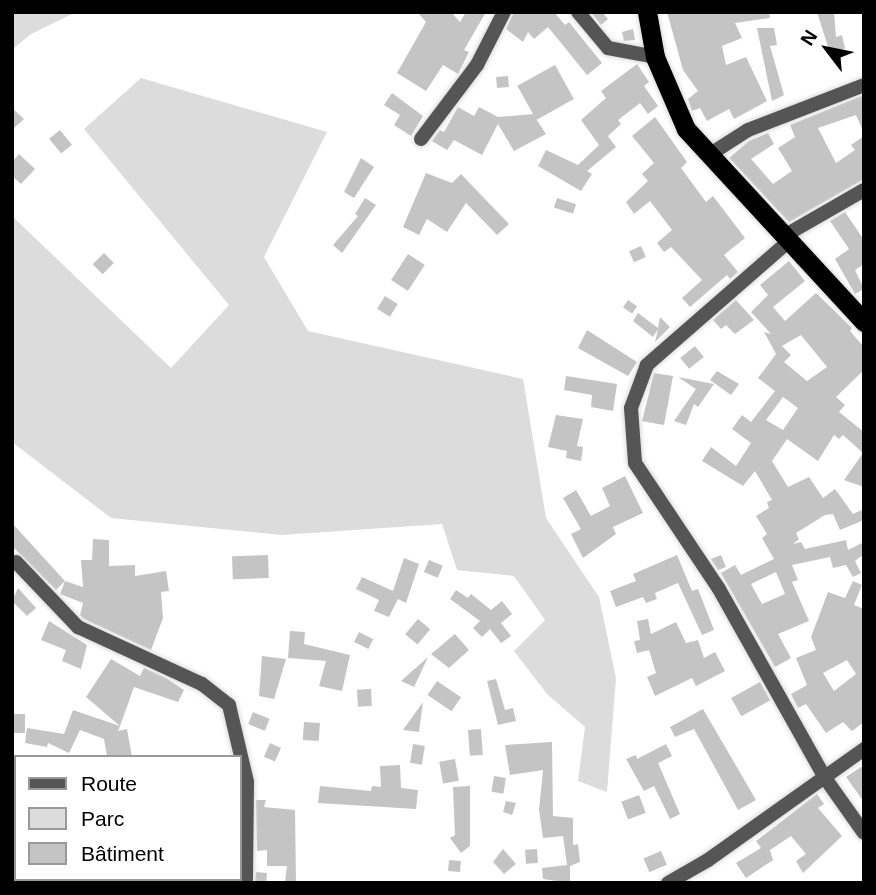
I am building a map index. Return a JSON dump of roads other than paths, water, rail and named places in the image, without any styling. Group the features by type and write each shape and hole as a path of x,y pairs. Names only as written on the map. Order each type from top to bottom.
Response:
{"highway":[{"path":"647,12 655,57 686,129 864,322"}],"street":[{"path":"421,139 477,65 504,12"},
{"path":"578,12 608,48 655,57"},
{"path":"709,155 748,130 864,85"},
{"path":"864,190 787,238 647,365 631,408 635,463 719,589 825,778 864,833"},
{"path":"16,562 78,627 202,684 229,705 241,755"},
{"path":"668,883 708,860 864,749"},
{"path":"242,761 247,782 246,883"}]}
